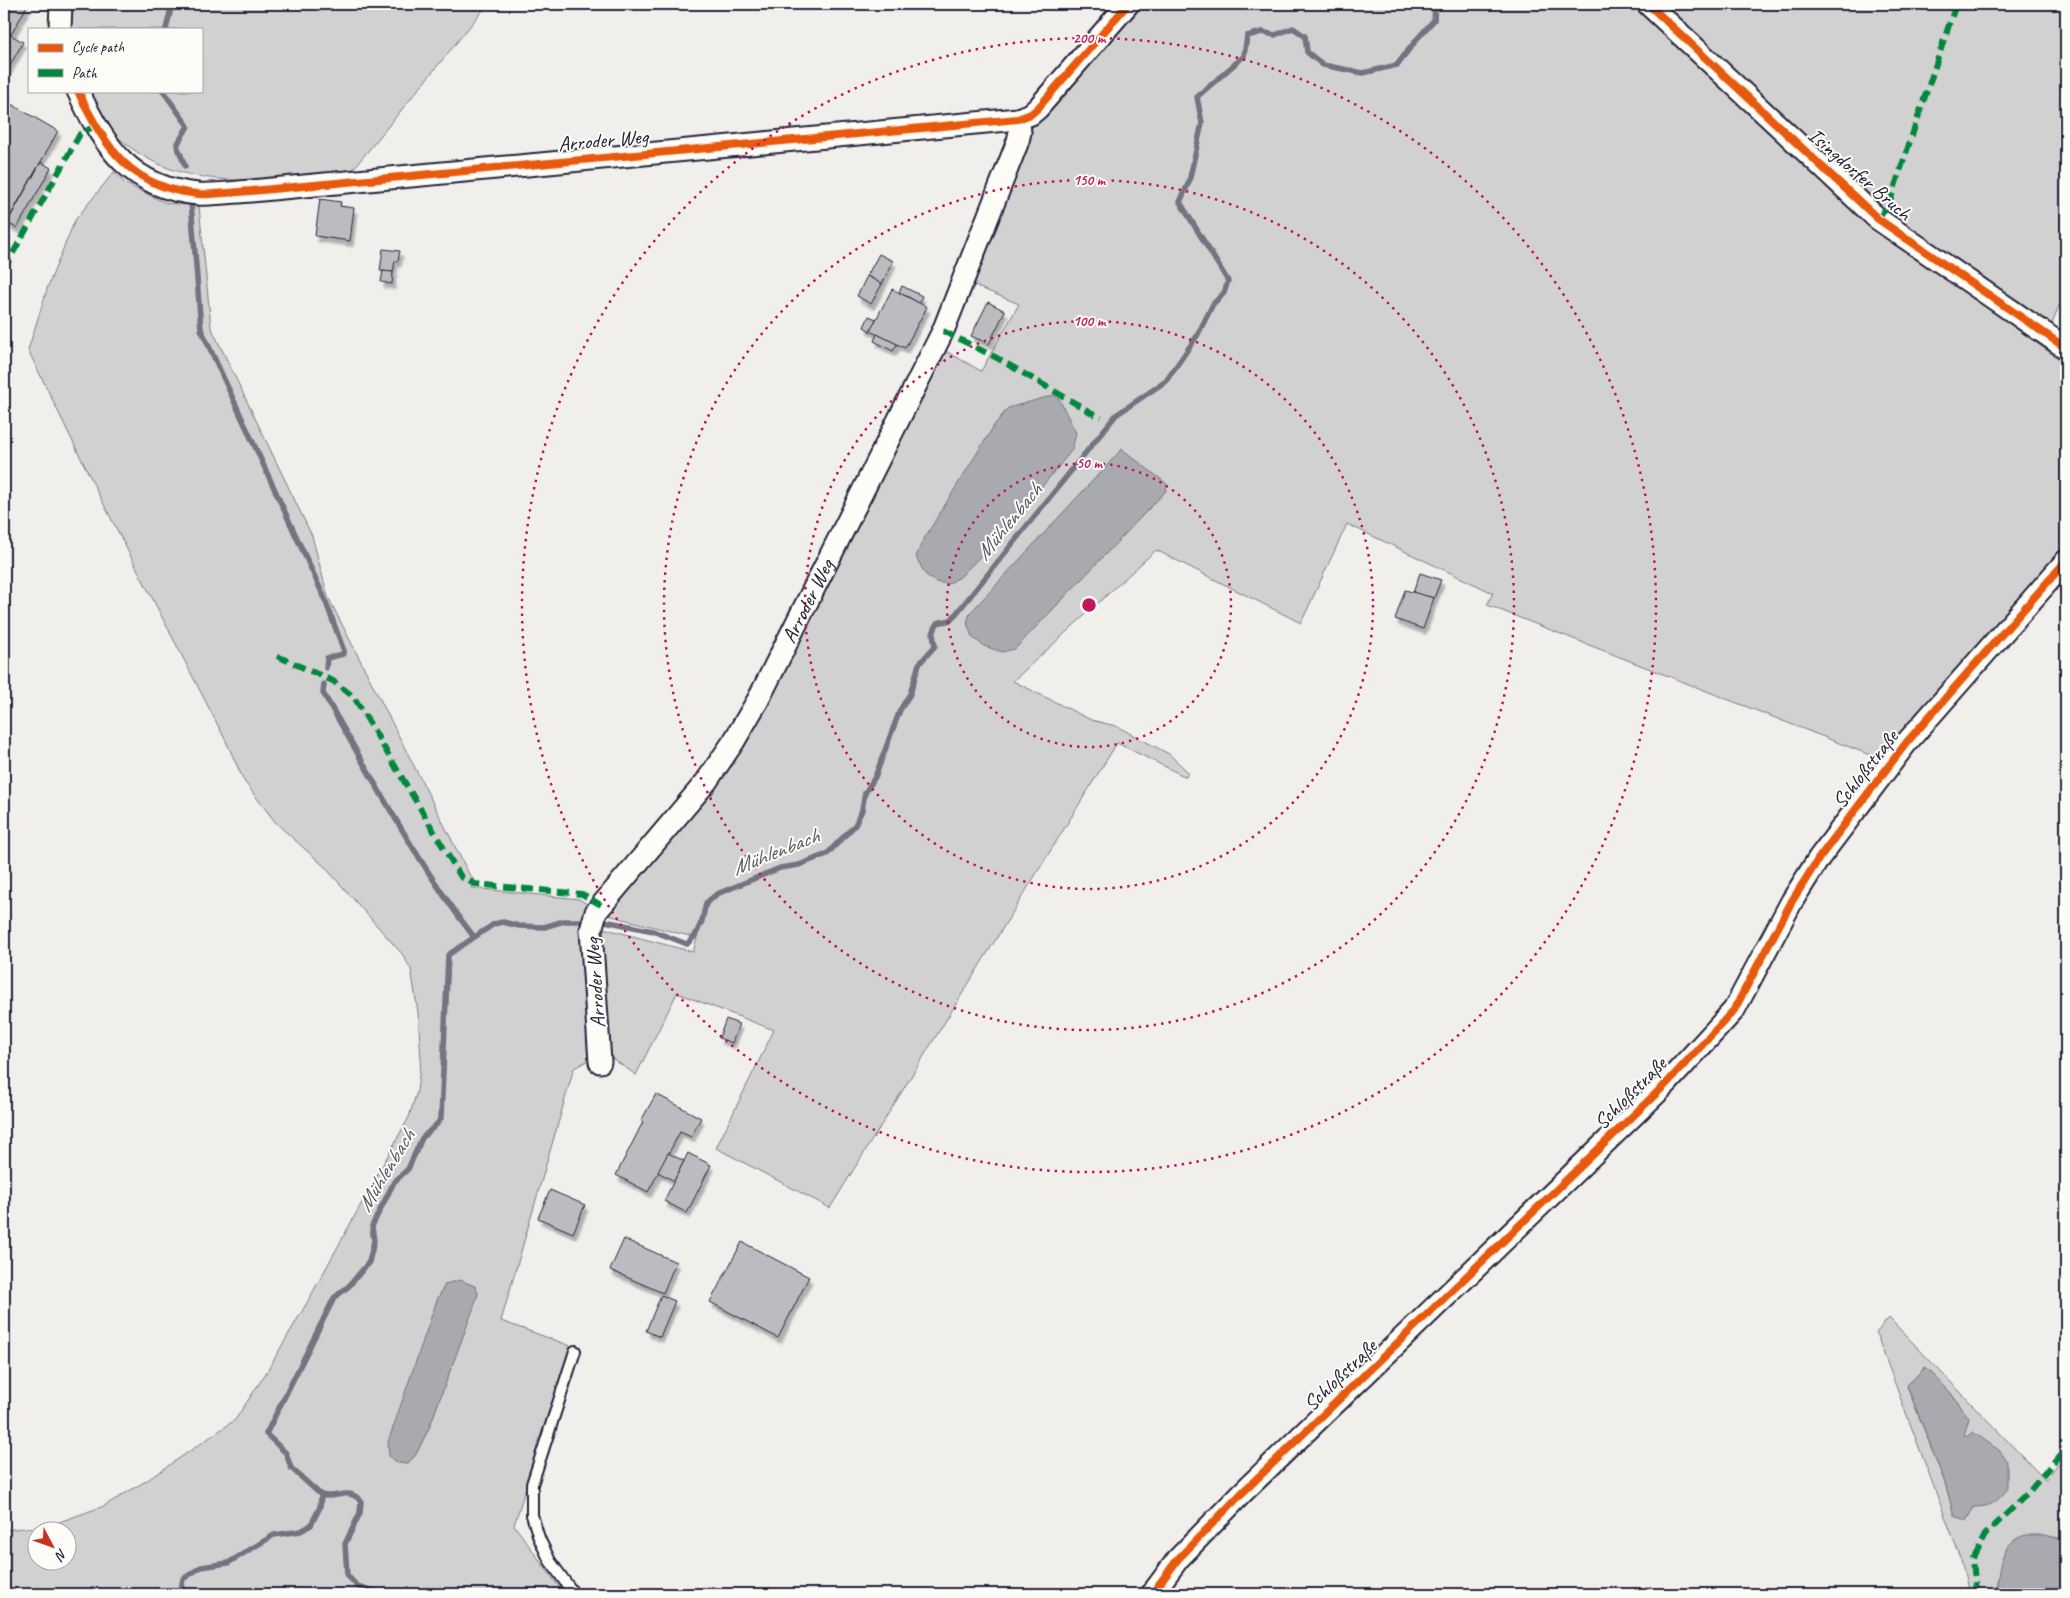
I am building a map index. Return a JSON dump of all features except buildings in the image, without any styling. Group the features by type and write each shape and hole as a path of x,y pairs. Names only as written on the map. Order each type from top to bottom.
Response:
{"street":[{"path":"60,28 61,4"},
{"name":"Arroder Weg","path":"78,92 95,126 110,149 128,168 141,177 171,190 199,194 261,190 1018,119 1032,114 1038,108 1128,4"},
{"name":"Isingdorfer Bruch","path":"1648,4 1878,219 2066,348"},
{"name":"Arroder Weg","path":"600,1062 591,930 596,912 706,782 734,741 758,700 943,331 1018,141 1020,132 1018,119"},
{"name":"Schloßstraße","path":"1152,1594 1178,1559 1242,1493 1667,1083 1734,1010 1792,901 1819,858 1906,742 2066,560"}],"lane":[{"path":"574,1594 550,1561 539,1538 532,1515 532,1484 575,1351"}],"shaded area":[{"path":"72,4 488,4 350,173 259,180 228,180 199,176 170,169 143,156 114,133 102,116 90,92 202,92 202,28 70,28"},
{"path":"1141,4 1636,4 1870,225 2066,364 2066,546 1898,735 1880,759 1487,605 1493,593 1347,524 1301,623 1156,550 1013,681 1091,720 1116,726 1169,754 1188,772 1186,777 1117,743 830,1208 716,1148 774,1030 677,993 636,1075 606,1054 599,927 693,952 697,938 604,914 713,788 942,349 981,371 1019,304 968,283 1033,125 1045,115"},
{"path":"1659,4 2066,4 2066,288 2052,324 1888,216"},
{"path":"114,172 126,184 166,203 199,206 211,327 312,536 328,597 469,874 474,880 472,888 579,899 587,904 596,1056 574,1068 501,1321 571,1346 514,1525 564,1594 4,1594 4,1530 28,1528 28,1570 78,1570 78,1520 65,1520 104,1506 149,1479 235,1420 266,1373 308,1301 409,1117 417,1091 421,1059 418,1012 411,969 403,955 324,866 276,823 244,781 225,739 99,495 28,350 48,286 75,220","holes":["478,1293 429,1428 415,1456 407,1464"]},
{"path":"1889,1318 2045,1480 2066,1454 2066,1540 2044,1535 1997,1580 1997,1594 1969,1594 1961,1559 1876,1333","holes":["1925,1367 1950,1392 1969,1418 1964,1435 1966,1437 1954,1515 1945,1483 1907,1386"]}],"water":[{"path":"1054,395 1059,399 1076,433 1072,450 1008,528 960,577 948,584 935,582 925,574 916,557 922,542 995,424 1008,408"},
{"path":"1122,449 1167,484 1166,491 1015,649 1002,652 984,646 972,637 967,623 970,613"},
{"path":"460,1280 475,1286 478,1293 475,1304 429,1428 415,1456 407,1464 398,1463 389,1456 388,1442 437,1300 445,1284"},
{"path":"1926,1367 1950,1392 1969,1418 1964,1435 1966,1437 1973,1432 1999,1450 2007,1461 2007,1490 1993,1503 1974,1507 1966,1521 1954,1515 1945,1483 1907,1385"},
{"path":"2026,1535 2044,1535 2066,1540 2066,1594 1997,1594 2002,1558 2006,1550 2017,1538"}],"waterway":[{"path":"166,28 172,4"},
{"name":"Mühlenbach","path":"605,921 653,931 687,944 695,936 702,921 706,903 717,894 780,868 799,865 827,854 855,825 862,810 865,793 875,777 900,710 910,694 919,664 935,646 933,634 937,623 951,620 1116,415 1166,381 1197,336 1213,304 1224,293 1228,281 1180,202 1189,182 1202,123 1197,97 1244,56 1247,36 1262,32 1275,35 1293,28 1305,36 1307,52 1323,65 1363,73 1397,65 1434,20 1435,4"},
{"path":"164,92 188,126 177,145 185,166"},
{"path":"191,202 201,329 324,597 344,651 343,654 327,658 326,668"},
{"path":"324,684 323,693 395,818 433,879 474,937"},
{"name":"Mühlenbach","path":"321,1495 291,1468 286,1453 266,1434 334,1298 349,1286 369,1262 374,1241 372,1226 394,1182 408,1169 422,1138 441,1118 448,955 494,924 503,922 519,926 544,927 564,921 580,921"},
{"path":"180,1594 183,1579 201,1567 228,1563 274,1535 301,1531 311,1525 320,1507 321,1495 347,1494 351,1494 361,1501 360,1513 345,1544 347,1575 357,1586 383,1594"}],"marked path":[{"path":"1878,219 1889,204 1956,4"},
{"path":"4,269 80,134 95,126"},
{"path":"943,331 997,358 1101,418"},
{"path":"277,656 333,681 354,697 461,877 475,884 582,894 601,905"},
{"path":"1976,1594 1973,1558 1985,1535 2028,1493 2066,1447"}],"cycle path":[{"path":"78,92 98,130 110,147 137,174 175,190 198,194 224,193 1018,119 1031,114 1038,108 1128,4"},
{"path":"1648,4 1878,219 2066,348"},
{"path":"1152,1594 1178,1559 1242,1493 1667,1083 1734,1010 1792,901 1819,858 1907,742 2066,561"}]}
